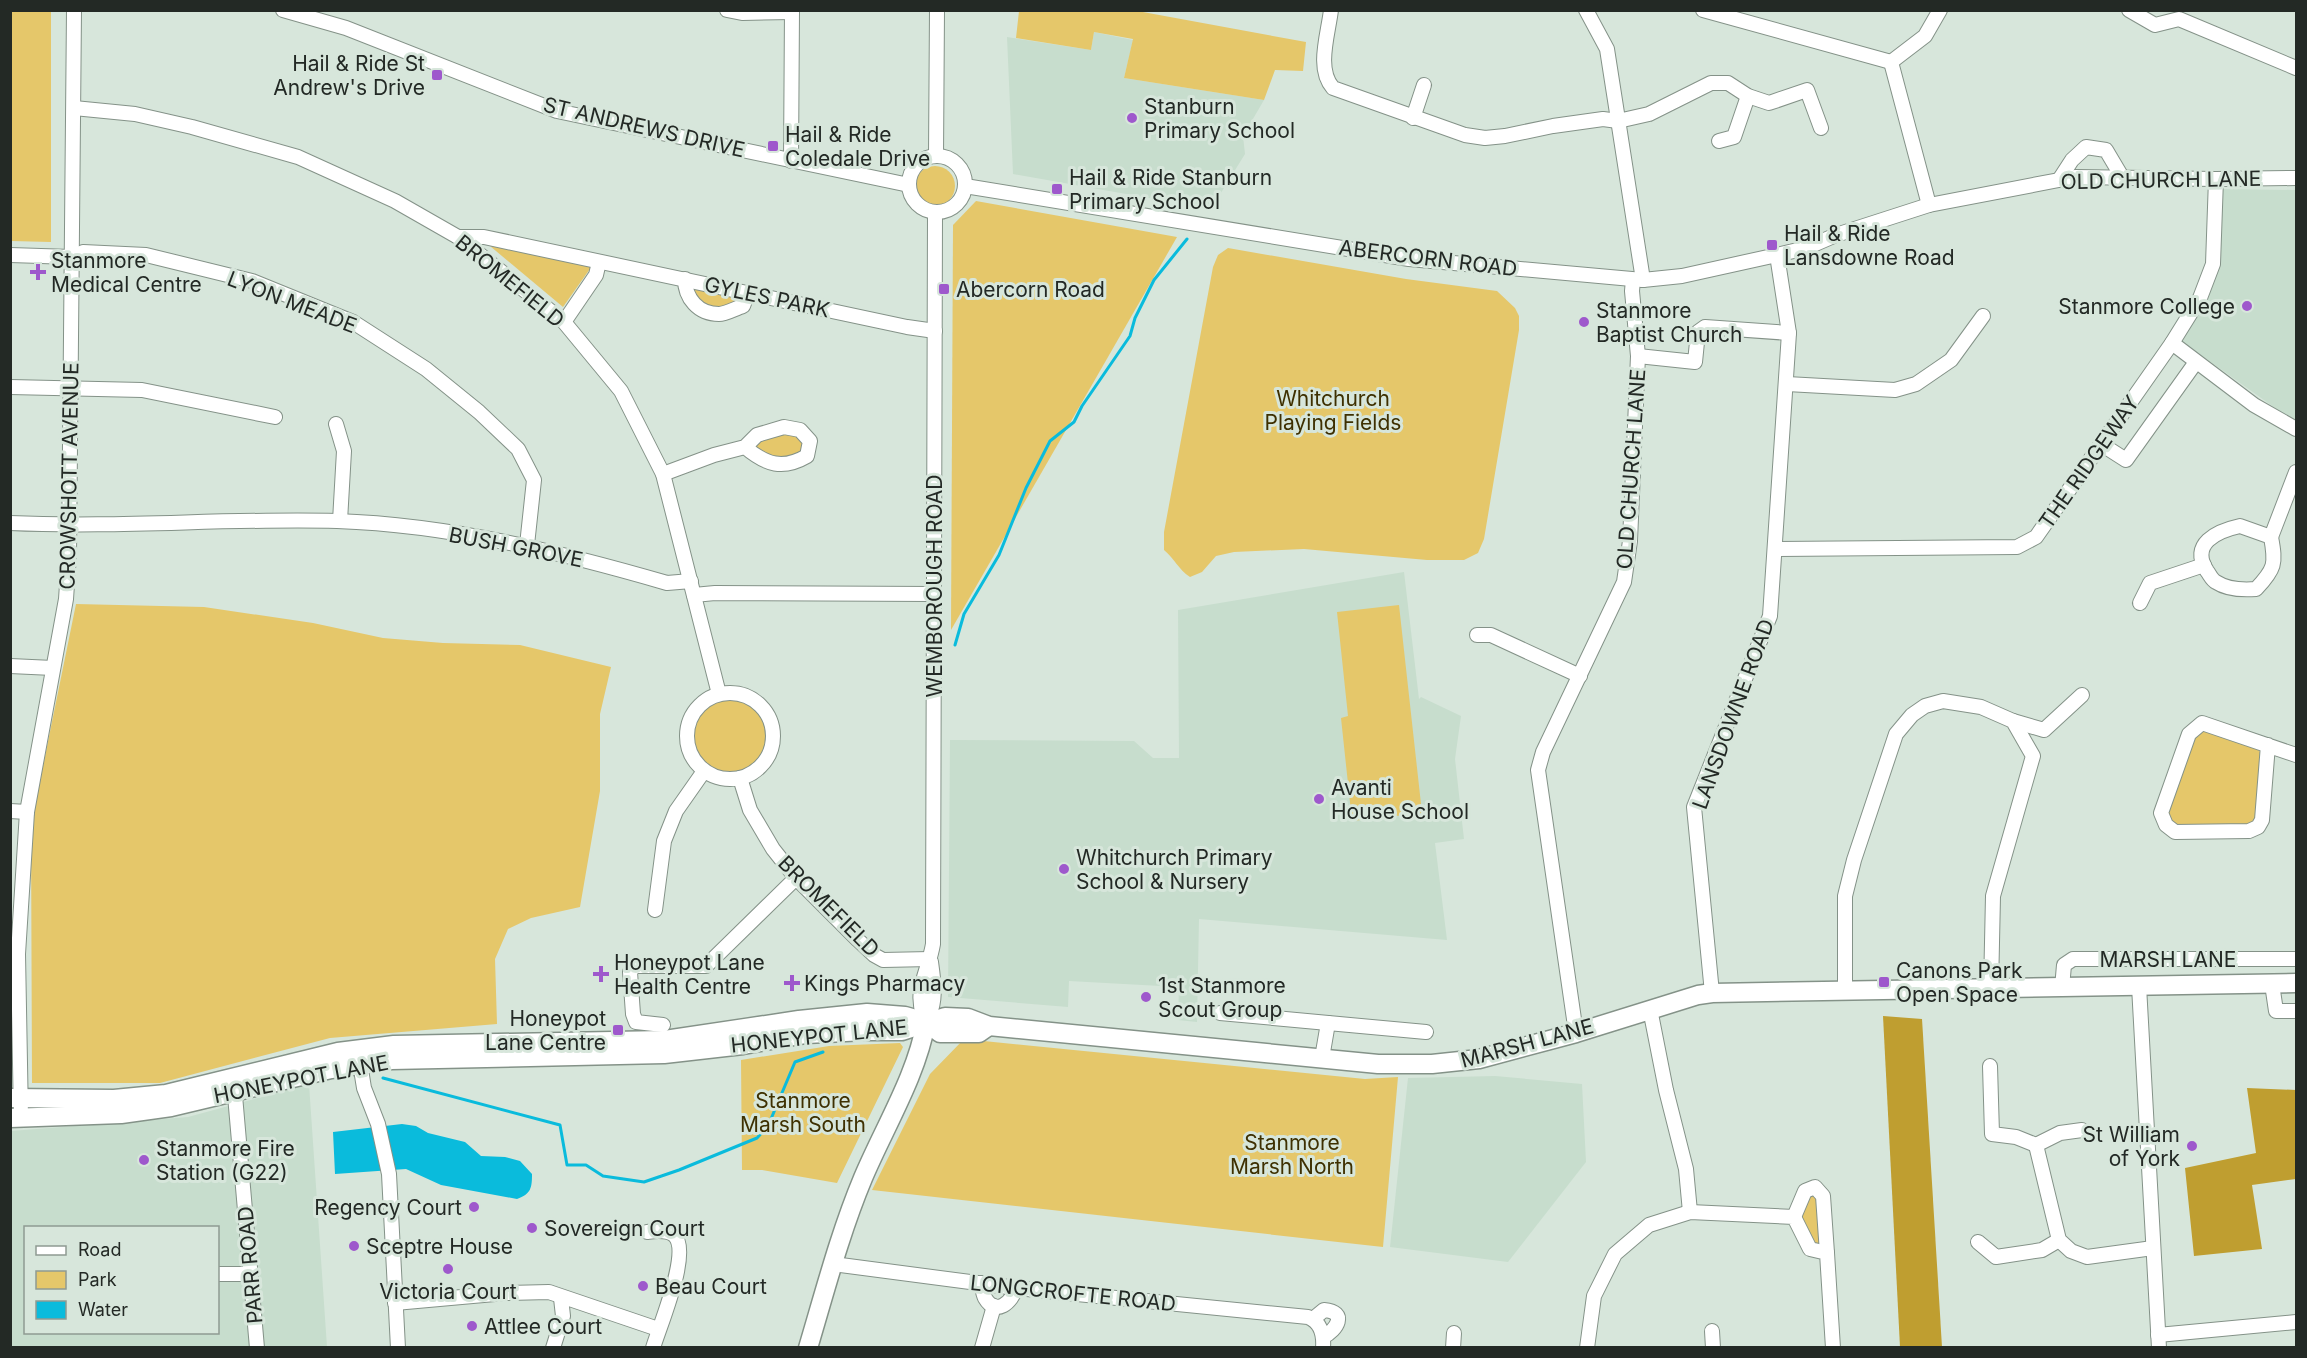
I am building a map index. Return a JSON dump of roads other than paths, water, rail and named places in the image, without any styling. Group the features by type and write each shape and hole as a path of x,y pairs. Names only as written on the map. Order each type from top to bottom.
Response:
{"main road":[{"name":"MARSH LANE","path":"926,1022 945,1017 968,1018 989,1026 1416,1065 1459,1062 1500,1055 1650,1009 1712,993 2296,983"},
{"name":"HONEYPOT LANE","path":"16,1098 114,1099 166,1094 234,1083 359,1056 391,1060 664,1054 743,1045 806,1034 902,1031 926,1022"},
{"path":"808,1347 851,1209 919,1054 926,1022"},
{"name":"HONEYPOT LANE","path":"16,1118 133,1112 171,1107 234,1083"}],"street":[{"name":"CROWSHOTT AVENUE","path":"16,1118 14,954 27,812 66,599 71,526 74,10"},
{"name":"ST ANDREWS DRIVE","path":"283,10 346,28 557,111 909,185"},
{"path":"727,10 742,13 792,11 791,161"},
{"path":"936,156 937,10"},
{"path":"1330,10 1324,66 1325,79 1333,88 1465,135 1485,138 1602,119 1618,121 1649,114 1711,83 1728,83 1748,96 1769,103 1807,90 1821,128"},
{"path":"1586,10 1607,49 1638,280"},
{"path":"1703,10 1891,62"},
{"path":"1891,62 1925,36 1940,10"},
{"path":"2129,10 2155,25 2179,19 2296,68"},
{"path":"1891,62 1929,205"},
{"path":"1413,118 1424,85"},
{"path":"1719,141 1734,137 1748,96"},
{"name":"BROMEFIELD","path":"74,108 135,114 192,127 298,157 379,193 458,237 564,322 621,391 663,474 719,694"},
{"path":"2059,180 2072,160 2086,147 2106,150 2122,177"},
{"path":"936,156 955,162 961,169 965,186 959,202 952,208 935,213 918,206 912,198 909,185 911,172 916,165 922,160 936,156"},
{"name":"OLD CHURCH LANE","path":"1576,1033 1538,770 1544,752 1624,582 1630,541 1638,356 1632,291 1638,280 1682,276 1806,248 1836,235 1929,205 2076,177 2296,178"},
{"name":"THE RIDGEWAY","path":"1774,549 2016,547 2036,537 2172,343 2200,298 2213,264 2216,179"},
{"name":"ABERCORN ROAD","path":"965,186 1409,258 1638,280"},
{"name":"WEMBOROUGH ROAD","path":"926,1022 933,1010 930,960 933,944 935,213"},
{"name":"GYLES PARK","path":"458,237 484,237 935,331"},
{"name":"LYON MEADE","path":"10,255 72,257 83,252 146,255 252,282 353,322 426,369 518,449 534,480 527,545"},
{"name":"LANSDOWNE ROAD","path":"1712,993 1694,807 1770,616 1789,333 1776,255"},
{"path":"564,322 596,275 599,262"},
{"path":"686,279 685,292 697,308 720,315 743,306 748,293"},
{"path":"1786,384 1895,390 1916,384 1951,360 1983,316"},
{"path":"1638,356 1695,362 1698,332 1705,327 1789,333"},
{"path":"2172,343 2254,405 2296,429"},
{"path":"2101,444 2126,460 2196,362"},
{"path":"10,387 142,390 275,417"},
{"path":"336,424 344,451 340,521"},
{"path":"663,474 714,455 745,447"},
{"path":"2271,537 2240,526 2223,530 2207,539 2202,555 2204,566 2214,582 2238,590 2256,589 2272,573 2274,553 2271,537 2296,472"},
{"name":"BUSH GROVE","path":"10,523 71,526 217,520 340,521 414,528 527,545 667,583 691,581"},
{"path":"2140,603 2150,583 2204,566"},
{"path":"694,595 715,593 935,594"},
{"path":"1477,635 1491,635 1580,676"},
{"path":"10,666 53,668"},
{"path":"719,694 750,698 765,711 772,730 770,748 763,765 749,775 726,780 704,771 693,759 688,745 687,732 694,713 706,699 719,694"},
{"path":"1991,989 1993,896 2033,756 2044,730 2082,695"},
{"path":"1845,990 1845,896 1854,860 1896,734 1912,715 1925,706 1943,701 1981,707 2013,721 2044,730"},
{"path":"2013,721 2033,756"},
{"path":"2268,745 2262,820 2258,827 2249,831 2175,832 2166,825 2161,813 2185,744 2189,734 2202,723 2268,745 2296,755"},
{"path":"655,910 664,841 676,811 704,771"},
{"name":"BROMEFIELD","path":"740,778 750,810 773,849 796,878 874,955 890,961 930,960"},
{"path":"10,811 27,812"},
{"path":"663,1025 636,1022 633,1014 630,972 634,966 706,966 796,878"},
{"name":"MARSH LANE","path":"2062,988 2064,965 2073,959 2296,960"},
{"path":"2272,984 2276,1011 2296,1011"},
{"path":"2139,986 2158,1341 2296,1322"},
{"path":"1650,1009 1666,1090 1686,1169 1690,1212"},
{"path":"1221,1013 1426,1032"},
{"path":"1322,1058 1328,1023"},
{"path":"359,1056 364,1088 378,1124 388,1174 398,1347"},
{"path":"1990,1066 1992,1134 2016,1137 2036,1145 2060,1133 2082,1130"},
{"name":"PARR ROAD","path":"234,1083 257,1347"},
{"path":"2036,1145 2059,1240 2070,1251 2087,1257 2153,1248"},
{"path":"1827,1253 1810,1249 1794,1217 1805,1191 1815,1187 1823,1196 1827,1253 1833,1347"},
{"path":"1587,1347 1594,1296 1616,1254 1649,1225 1690,1212 1794,1217"},
{"path":"647,1232 663,1231 674,1235 679,1243 679,1263 653,1347"},
{"path":"1978,1242 1996,1257 2042,1250 2059,1240"},
{"name":"LONGCROFTE ROAD","path":"833,1264 1016,1288 1314,1319 1324,1310 1330,1311 1339,1322 1323,1342"},
{"path":"219,1274 251,1274"},
{"path":"981,1283 985,1299 994,1306 1005,1306 1012,1300 1016,1288"},
{"path":"395,1303 549,1292 561,1298 658,1329"},
{"path":"553,1347 563,1316 561,1298"},
{"path":"982,1347 994,1306"},
{"path":"1314,1319 1323,1342"},
{"path":"1712,1331 1713,1347"},
{"path":"1453,1347 1454,1333"}],"water":[{"path":"402,1124 416,1126 428,1133 465,1142 481,1156 505,1157 520,1161 532,1174 530,1190 517,1199 441,1185 406,1169 335,1174 333,1132"}],"waterway":[{"path":"955,645 964,614 999,555 1026,488 1050,441 1074,422 1082,406 1130,336 1135,318 1154,280 1187,239"},
{"path":"383,1078 560,1125 567,1165 586,1165 603,1176 644,1182 757,1138 768,1126 795,1062 823,1052"}],"place":[{"name":"Hail & Ride St Andrew's Drive","path":"437,75"},
{"name":"Stanburn Primary School","path":"1132,118"},
{"name":"Hail & Ride Coledale Drive","path":"773,146"},
{"name":"Hail & Ride Stanburn Primary School","path":"1057,189"},
{"name":"Hail & Ride Lansdowne Road","path":"1772,245"},
{"name":"Stanmore Medical Centre","path":"38,272"},
{"name":"Abercorn Road","path":"944,289"},
{"name":"Stanmore College","path":"2247,306"},
{"name":"Stanmore Baptist Church","path":"1584,322"},
{"name":"Avanti House School","path":"1319,799"},
{"name":"Whitchurch Primary School & Nursery","path":"1064,869"},
{"name":"Honeypot Lane Health Centre","path":"601,974"},
{"name":"Canons Park Open Space","path":"1884,982"},
{"name":"Kings Pharmacy","path":"792,983"},
{"name":"1st Stanmore Scout Group","path":"1146,997"},
{"name":"Honeypot Lane Centre","path":"618,1030"},
{"name":"St William of York","path":"2192,1146"},
{"name":"Stanmore Fire Station (G22)","path":"144,1160"},
{"name":"Regency Court","path":"474,1207"},
{"name":"Sovereign Court","path":"532,1228"},
{"name":"Sceptre House","path":"354,1246"},
{"name":"Victoria Court","path":"448,1269"},
{"name":"Beau Court","path":"643,1286"},
{"name":"Attlee Court","path":"472,1326"}],"park label":[{"name":"Whitchurch Playing Fields","path":"1333,410"},
{"name":"Stanmore Marsh South","path":"803,1112"},
{"name":"Stanmore Marsh North","path":"1292,1154"}]}
